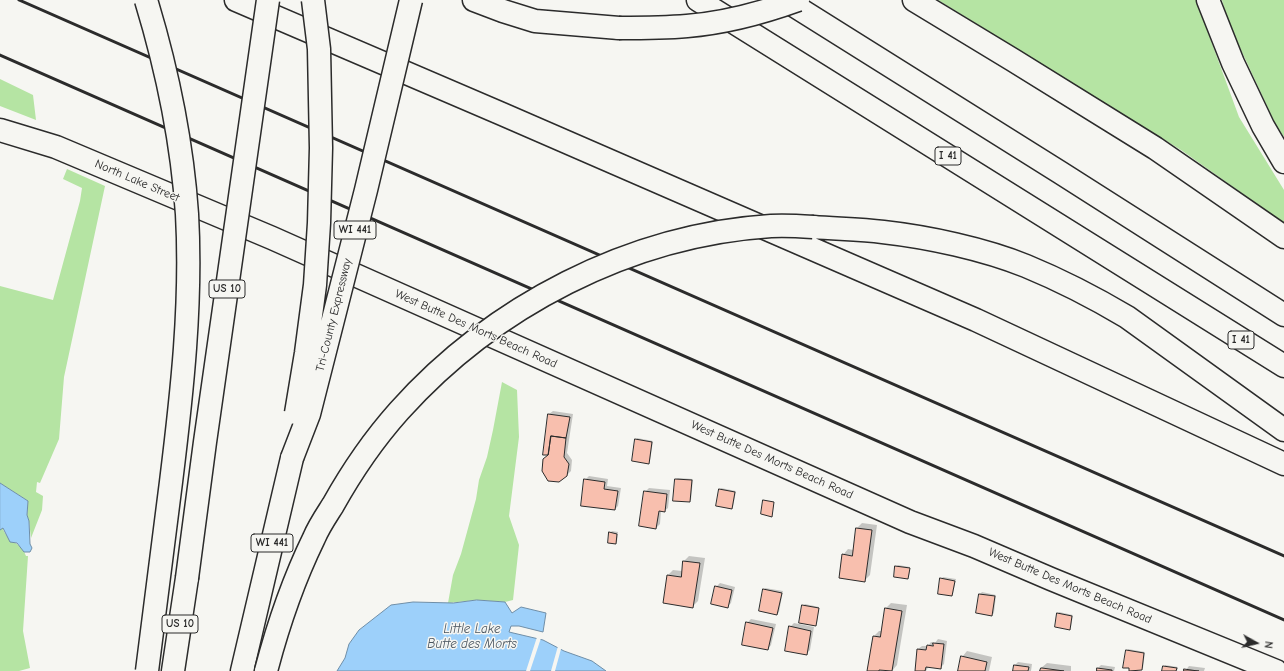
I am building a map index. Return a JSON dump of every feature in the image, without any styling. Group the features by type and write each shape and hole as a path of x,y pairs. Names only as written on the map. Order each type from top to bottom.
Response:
{"main road":[{"path":"146,0 158,41 173,108 185,190 188,244 186,340 178,423 147,671"},
{"path":"236,0 517,120 976,320 1284,464"},
{"name":"US 10","path":"173,671 187,578 204,442 268,0"},
{"path":"292,458 295,418 306,353 314,285 319,224 321,148 319,57 313,0"},
{"name":"Tri-County Expressway","path":"242,671 292,458 309,414 366,190 411,0"},
{"path":"474,0 535,21 619,28 686,26 716,22 752,14 798,0"},
{"name":"I 41","path":"698,0 1284,366"},
{"path":"785,0 1284,315"},
{"path":"914,0 1155,148 1284,237"},
{"path":"1208,0 1233,63 1263,126 1284,162"},
{"name":"North Lake Street","path":"0,130 56,147 272,238"},
{"path":"266,671 277,629 293,583 314,536 345,484 370,447 399,411 429,381 478,338 516,311 560,287 602,267 673,242 737,230 773,226 883,232 962,246 1025,266 1104,303 1127,317 1284,430"},
{"name":"West Butte Des Morts Beach Road","path":"272,238 910,522 974,546 1276,671"}],"green space":[{"path":"938,0 1196,0 1239,117 1284,190 1284,223 1181,150"},
{"path":"1222,0 1284,0 1284,137 1274,121 1228,22"},
{"path":"0,79 33,95 36,120 0,106"},
{"path":"67,169 105,186 64,377 59,439 40,483 37,482 36,492 43,496 42,510 31,538 27,515 28,501 0,483 0,286 53,300 80,201 82,188 63,179"},
{"path":"502,382 517,390 519,437 509,516 519,545 513,600 505,602 477,600 448,603 453,575 461,554 476,499 479,480 487,457"},
{"path":"0,522 7,535 20,547 26,556 28,556 23,631 30,668 19,671 0,671"}],"water":[{"path":"0,483 28,501 27,515 29,521 30,544 32,548 30,552 24,552 17,543 10,542 3,528 0,530"},
{"name":"Little Lake Butte des Morts","path":"477,600 505,602 512,613 521,607 546,613 543,632 519,626 511,626 509,632 543,640 564,651 592,661 606,671 337,671 345,658 349,644 359,630 391,605 413,602 453,603"}],"pier":[{"path":"537,637 541,638 530,671 526,671"},
{"path":"558,646 562,647 555,671 551,671"}],"building":[{"path":"548,414 570,417 566,438 551,436 548,455 543,455"},
{"path":"551,436 566,438 564,457 569,464 567,476 559,482 548,481 542,471 543,459 548,455"},
{"path":"635,439 652,442 649,464 632,461"},
{"path":"584,479 605,482 604,489 618,491 615,510 581,506"},
{"path":"675,479 692,480 690,502 673,501"},
{"path":"719,489 735,492 732,509 716,506"},
{"path":"644,491 667,494 665,512 659,511 656,529 639,526"},
{"path":"763,500 774,502 772,517 761,514"},
{"path":"856,528 872,530 865,582 839,578 842,554 852,556"},
{"path":"609,532 617,534 616,544 608,543"},
{"path":"683,561 700,563 693,608 663,603 667,575 681,577"},
{"path":"895,566 910,568 908,579 894,577"},
{"path":"940,578 955,581 952,596 938,594"},
{"path":"715,586 732,590 728,608 711,604"},
{"path":"763,589 782,593 777,615 759,611"},
{"path":"979,594 995,596 992,616 976,613"},
{"path":"802,605 819,608 816,626 799,623"},
{"path":"885,608 902,611 892,671 867,671 873,636 880,637"},
{"path":"1057,613 1072,616 1070,630 1055,627"},
{"path":"746,622 773,628 768,650 742,645"},
{"path":"789,626 811,631 807,655 785,651"},
{"path":"933,643 944,644 941,669 926,667 925,671 915,671 917,649 926,650 927,645 933,646"},
{"path":"1126,650 1144,653 1142,670 1129,671 1129,668 1123,668"},
{"path":"961,656 987,662 985,671 958,671"},
{"path":"1014,665 1029,667 1028,671 1013,671"},
{"path":"1163,666 1177,668 1176,671 1162,671"},
{"path":"1042,668 1064,671 1040,671"},
{"path":"1097,668 1112,670 1112,671 1097,671"},
{"path":"1184,669 1198,671 1184,671"}],"railway":[{"path":"19,0 1284,556"},
{"path":"0,55 1284,620"}]}
